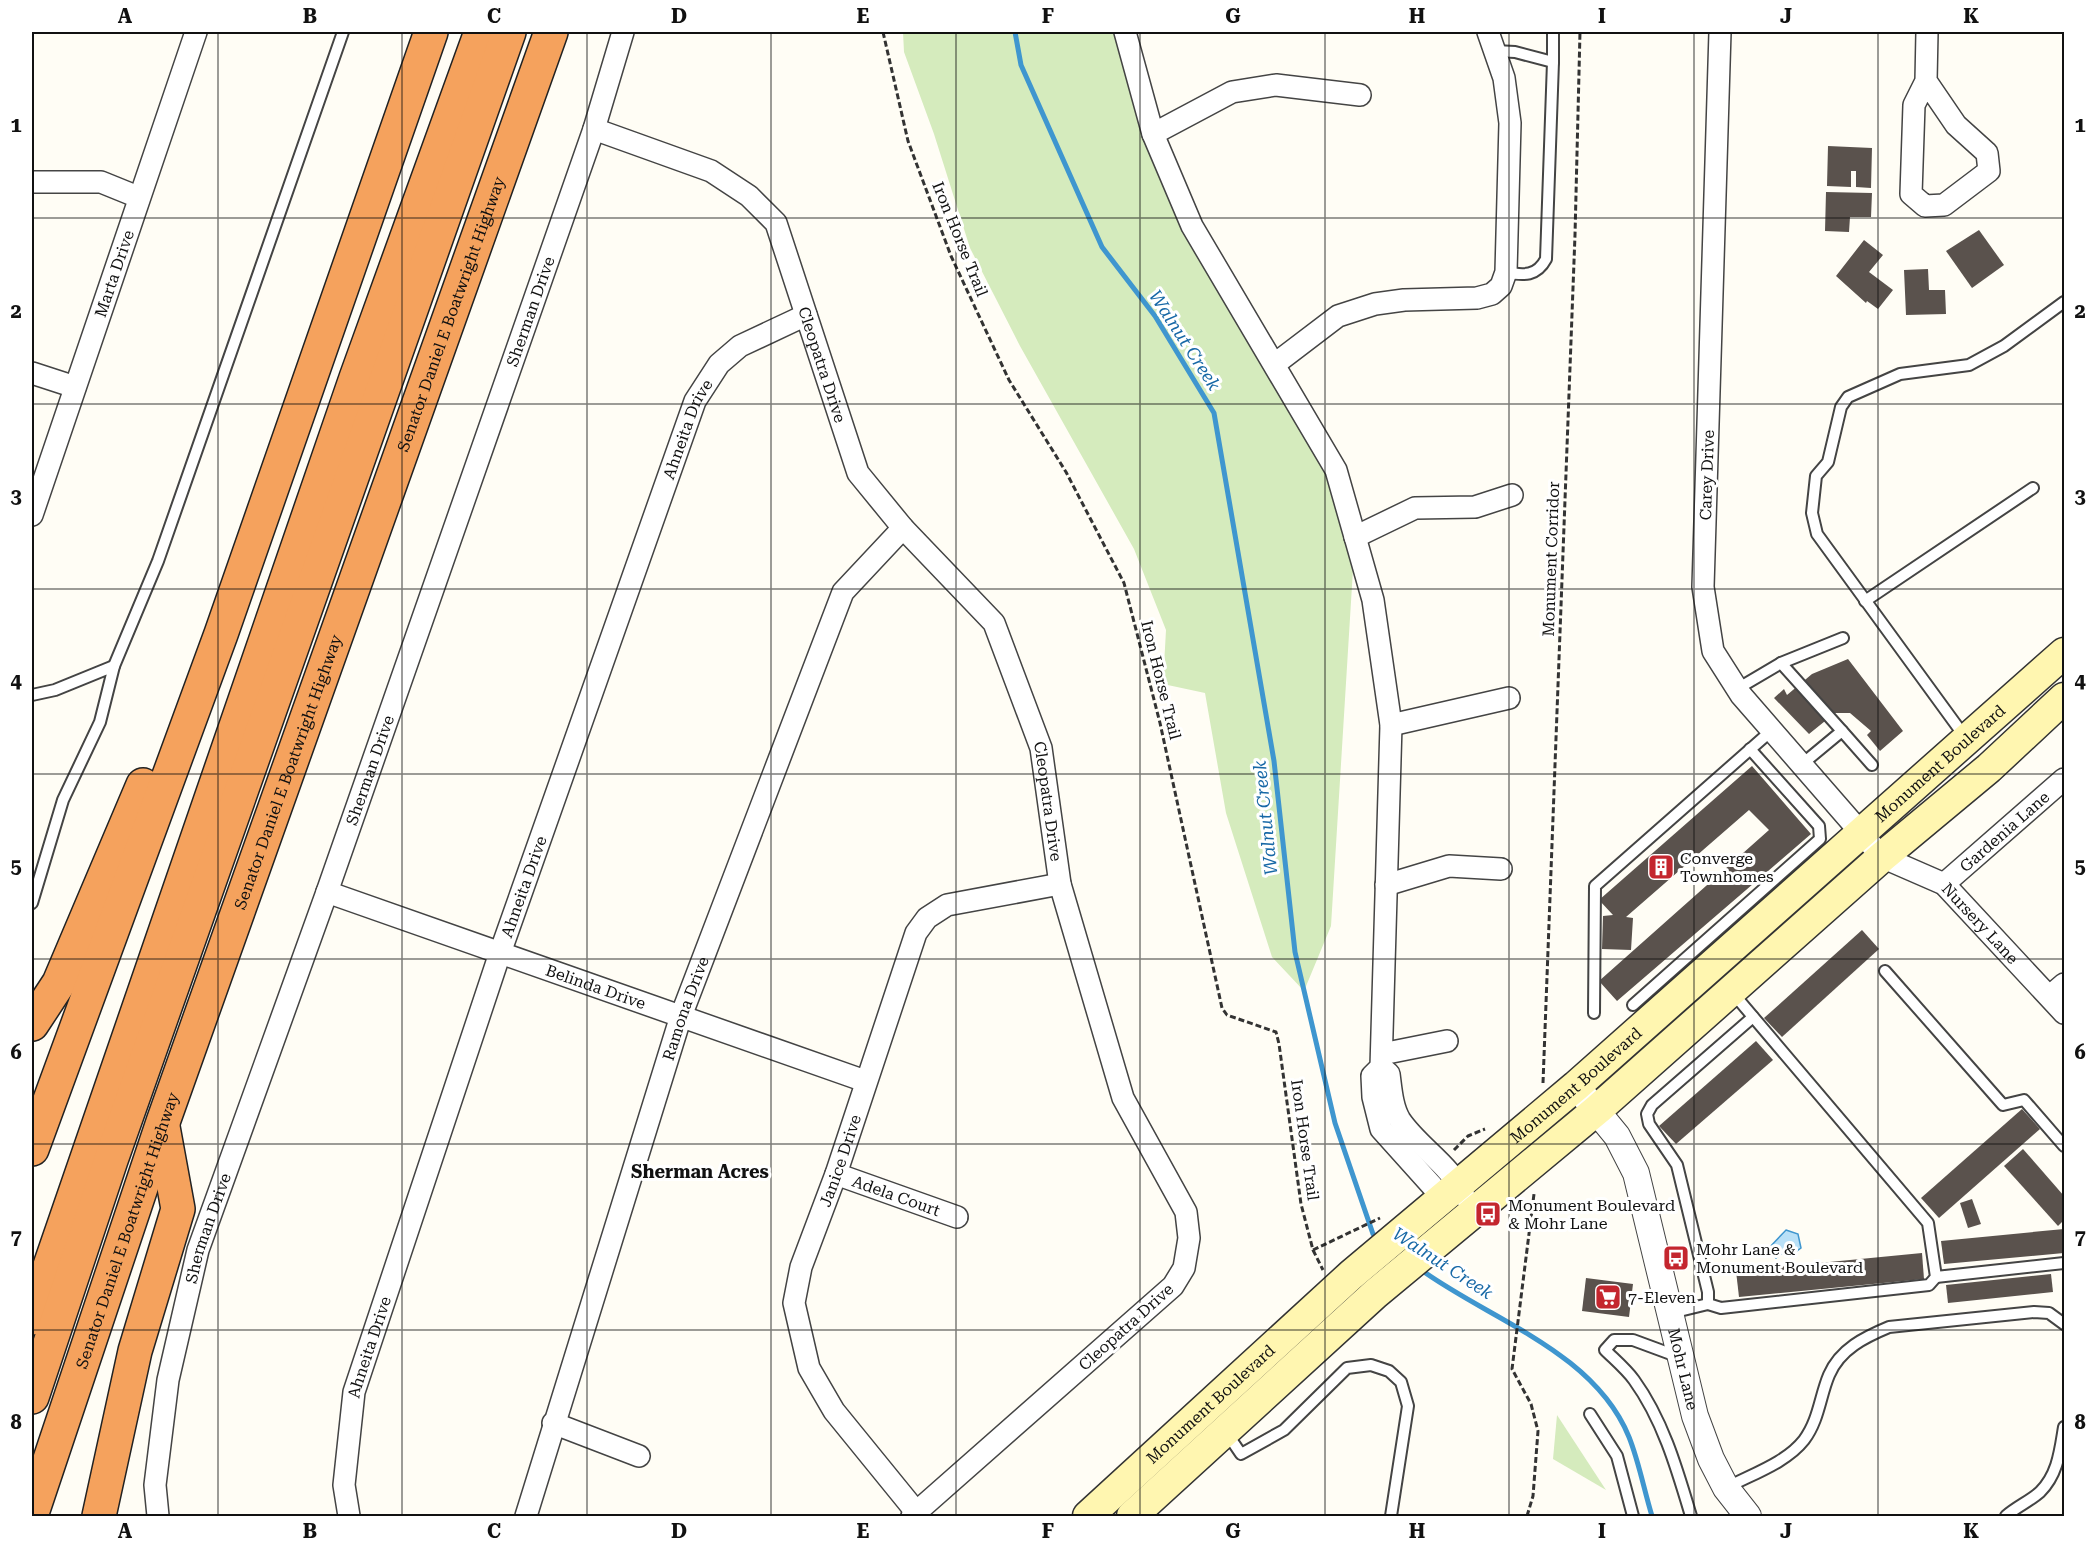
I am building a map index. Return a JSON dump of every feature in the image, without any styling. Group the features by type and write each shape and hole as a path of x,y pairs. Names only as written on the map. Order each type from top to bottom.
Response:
{"highway":[{"path":"32,1149 221,634 431,32"},
{"path":"32,1318 356,378 481,32"},
{"path":"32,1397 115,1149 509,32"},
{"name":"Senator Daniel E Boatwright Highway","path":"32,1513 163,1122 551,32"},
{"path":"32,1024 59,983 174,713 221,634"},
{"path":"99,1516 135,1351 178,1209 163,1122"}],"main road":[{"name":"Monument Boulevard","path":"1131,1516 1375,1294 1450,1210 1576,1086 2064,653"},
{"name":"Monument Boulevard","path":"1088,1516 1351,1275 1401,1217 1450,1210 1598,1109 1882,856 1989,768 2064,698"}],"street":[{"name":"Marta Drive","path":"32,514 196,32"},
{"name":"Sherman Drive","path":"158,1516 155,1485 168,1380 198,1250 327,892 594,129 622,32"},
{"path":"1125,32 1153,134 1192,226 1336,470 1373,600 1391,725 1381,1061 1389,1074 1399,1119 1450,1210"},
{"name":"Carey Drive","path":"1720,32 1702,587 1713,651 1737,689 1882,856"},
{"path":"1926,81 1956,126 1987,153 1989,164 1989,171 1944,205 1934,207 1918,201 1911,194 1910,180 1914,105 1926,81 1927,32"},
{"path":"1275,364 1338,316 1385,302 1477,298 1492,294 1501,286 1506,272 1510,123 1504,78 1492,41"},
{"path":"1153,134 1232,92 1276,85 1360,95"},
{"name":"Cleopatra Drive","path":"594,129 711,171 749,196 776,224 858,473 903,528 994,623 1041,748 1060,884 1123,1098 1186,1212 1189,1238 1184,1268 1173,1286 915,1515"},
{"path":"32,182 101,182 138,197"},
{"name":"Ahneita Drive","path":"349,1516 344,1485 354,1392 500,953 695,401 719,364 740,346 806,315"},
{"path":"32,373 75,387"},
{"path":"1355,537 1415,508 1475,507 1512,495"},
{"name":"Ramona Drive","path":"526,1516 681,1016 843,592 903,528"},
{"path":"1391,725 1509,698"},
{"name":"Gardenia Lane","path":"1944,884 2064,779"},
{"name":"Nursery Lane","path":"1882,856 1944,884 2057,990 2064,1013"},
{"path":"1386,885 1449,866 1501,869"},
{"name":"Janice Drive","path":"915,1515 834,1411 809,1368 794,1304 801,1267 836,1174 916,933 927,918 947,905 1060,884"},
{"name":"Belinda Drive","path":"327,892 866,1081"},
{"path":"1381,1061 1447,1041"},
{"name":"Mohr Lane","path":"1576,1086 1598,1109 1617,1136 1636,1173 1695,1416 1711,1459 1726,1488 1748,1516"},
{"name":"Adela Court","path":"836,1174 957,1217"},
{"path":"553,1423 639,1456"}],"lane":[{"path":"32,903 63,800 100,722 114,666 158,561 344,32"},
{"path":"1506,272 1533,273 1541,269 1546,259 1553,32"},
{"path":"1492,41 1515,52 1542,61 1553,62"},
{"path":"1966,739 1817,534 1812,513 1816,476 1828,462 1841,407 1848,397 1900,374 1969,365 2004,346 2064,302"},
{"path":"1865,601 2033,488"},
{"path":"1737,689 1781,663 1843,638"},
{"path":"1781,663 1872,765"},
{"path":"32,696 55,690 114,666"},
{"path":"1594,1013 1595,886 1771,730"},
{"path":"1801,765 1842,731"},
{"path":"1633,1005 1820,839 1819,826 1750,749"},
{"path":"1885,971 2003,1105 2024,1100 2064,1146"},
{"path":"1732,992 1928,1223 1936,1277"},
{"path":"1708,1304 1708,1292 1677,1165 1649,1124 1647,1113 1652,1106 1753,1017"},
{"path":"1671,1313 1708,1304 1721,1308 1929,1285 1936,1277 2064,1263"},
{"path":"1726,1488 1788,1456 1804,1440 1815,1422 1829,1374 1855,1342 1889,1327 2034,1312 2049,1313 2064,1324"},
{"path":"1681,1357 1633,1340 1614,1340 1605,1350 1633,1378 1657,1419 1672,1456 1691,1516"},
{"path":"1225,1430 1241,1454 1284,1430 1347,1368 1371,1365 1389,1371 1401,1382 1408,1406 1391,1516"},
{"path":"1590,1414 1617,1456 1633,1516"},
{"path":"2006,1516 2039,1493 2049,1481 2058,1463 2064,1427"}],"path":[{"name":"Iron Horse Trail","path":"883,32 908,141 951,256 1009,380 1066,472 1124,583 1160,723 1222,1008 1227,1015 1276,1032 1301,1204 1313,1250 1347,1234 1401,1217"},
{"name":"Monument Corridor","path":"1542,1088 1574,271 1580,32"},
{"path":"1527,1516 1533,1496 1538,1431 1531,1404 1512,1369 1534,1194"}],"green space":[{"path":"903,32 1125,32 1153,133 1336,470 1355,537 1331,926 1304,991 1272,957 1226,813 1205,693 1163,684 1166,630 1134,549 1020,346 970,248 934,134 904,52"},
{"path":"1557,1415 1606,1490 1553,1459"}],"water":[{"path":"1786,1230 1798,1234 1801,1248 1794,1253 1788,1249 1776,1258 1768,1249"}],"building":[{"path":"1828,146 1872,148 1871,188 1856,187 1856,171 1851,171 1851,187 1827,186"},
{"path":"1826,192 1872,193 1871,217 1850,217 1849,232 1825,231"},
{"path":"1979,230 2004,265 1972,288 1946,251"},
{"path":"1864,240 1883,255 1869,272 1893,290 1878,309 1867,301 1866,303 1836,276"},
{"path":"1928,269 1929,290 1945,290 1946,314 1906,315 1904,270"},
{"path":"1848,659 1903,731 1880,751 1867,735 1871,731 1850,713 1835,713 1809,734 1774,698 1784,689 1787,695 1812,674"},
{"name":"Converge Townhomes","path":"1752,766 1811,834 1617,1001 1599,981 1769,830 1749,810 1626,917 1633,918 1631,950 1602,949 1603,916 1613,915 1599,900"},
{"path":"1862,930 1879,949 1782,1037 1764,1018"},
{"path":"1756,1041 1773,1060 1676,1144 1659,1126"},
{"path":"2022,1109 2040,1129 1939,1218 1921,1198"},
{"path":"2023,1149 2064,1196 2064,1220 2058,1226 2004,1166"},
{"path":"1972,1199 1981,1224 1968,1228 1960,1203"},
{"path":"2064,1229 2064,1253 1944,1264 1941,1241"},
{"path":"1922,1253 1924,1279 1739,1297 1736,1271"},
{"path":"2051,1274 2053,1292 1948,1303 1946,1285"},
{"name":"7-Eleven","path":"1586,1278 1633,1284 1629,1317 1582,1311"}],"waterway":[{"name":"Walnut Creek","path":"1015,32 1021,65 1102,247 1155,316 1214,413 1274,761 1295,952 1335,1123 1373,1234 1379,1238"},
{"name":"Walnut Creek","path":"1420,1269 1537,1340 1565,1359 1591,1382 1613,1407 1629,1437 1652,1516"}],"place":[{"name":"Converge Townhomes","path":"1661,867"},
{"name":"Monument Boulevard & Mohr Lane","path":"1488,1214"},
{"name":"Mohr Lane & Monument Boulevard","path":"1676,1258"},
{"name":"7-Eleven","path":"1608,1297"}],"district":[{"name":"Sherman Acres","path":"700,1171"}]}
